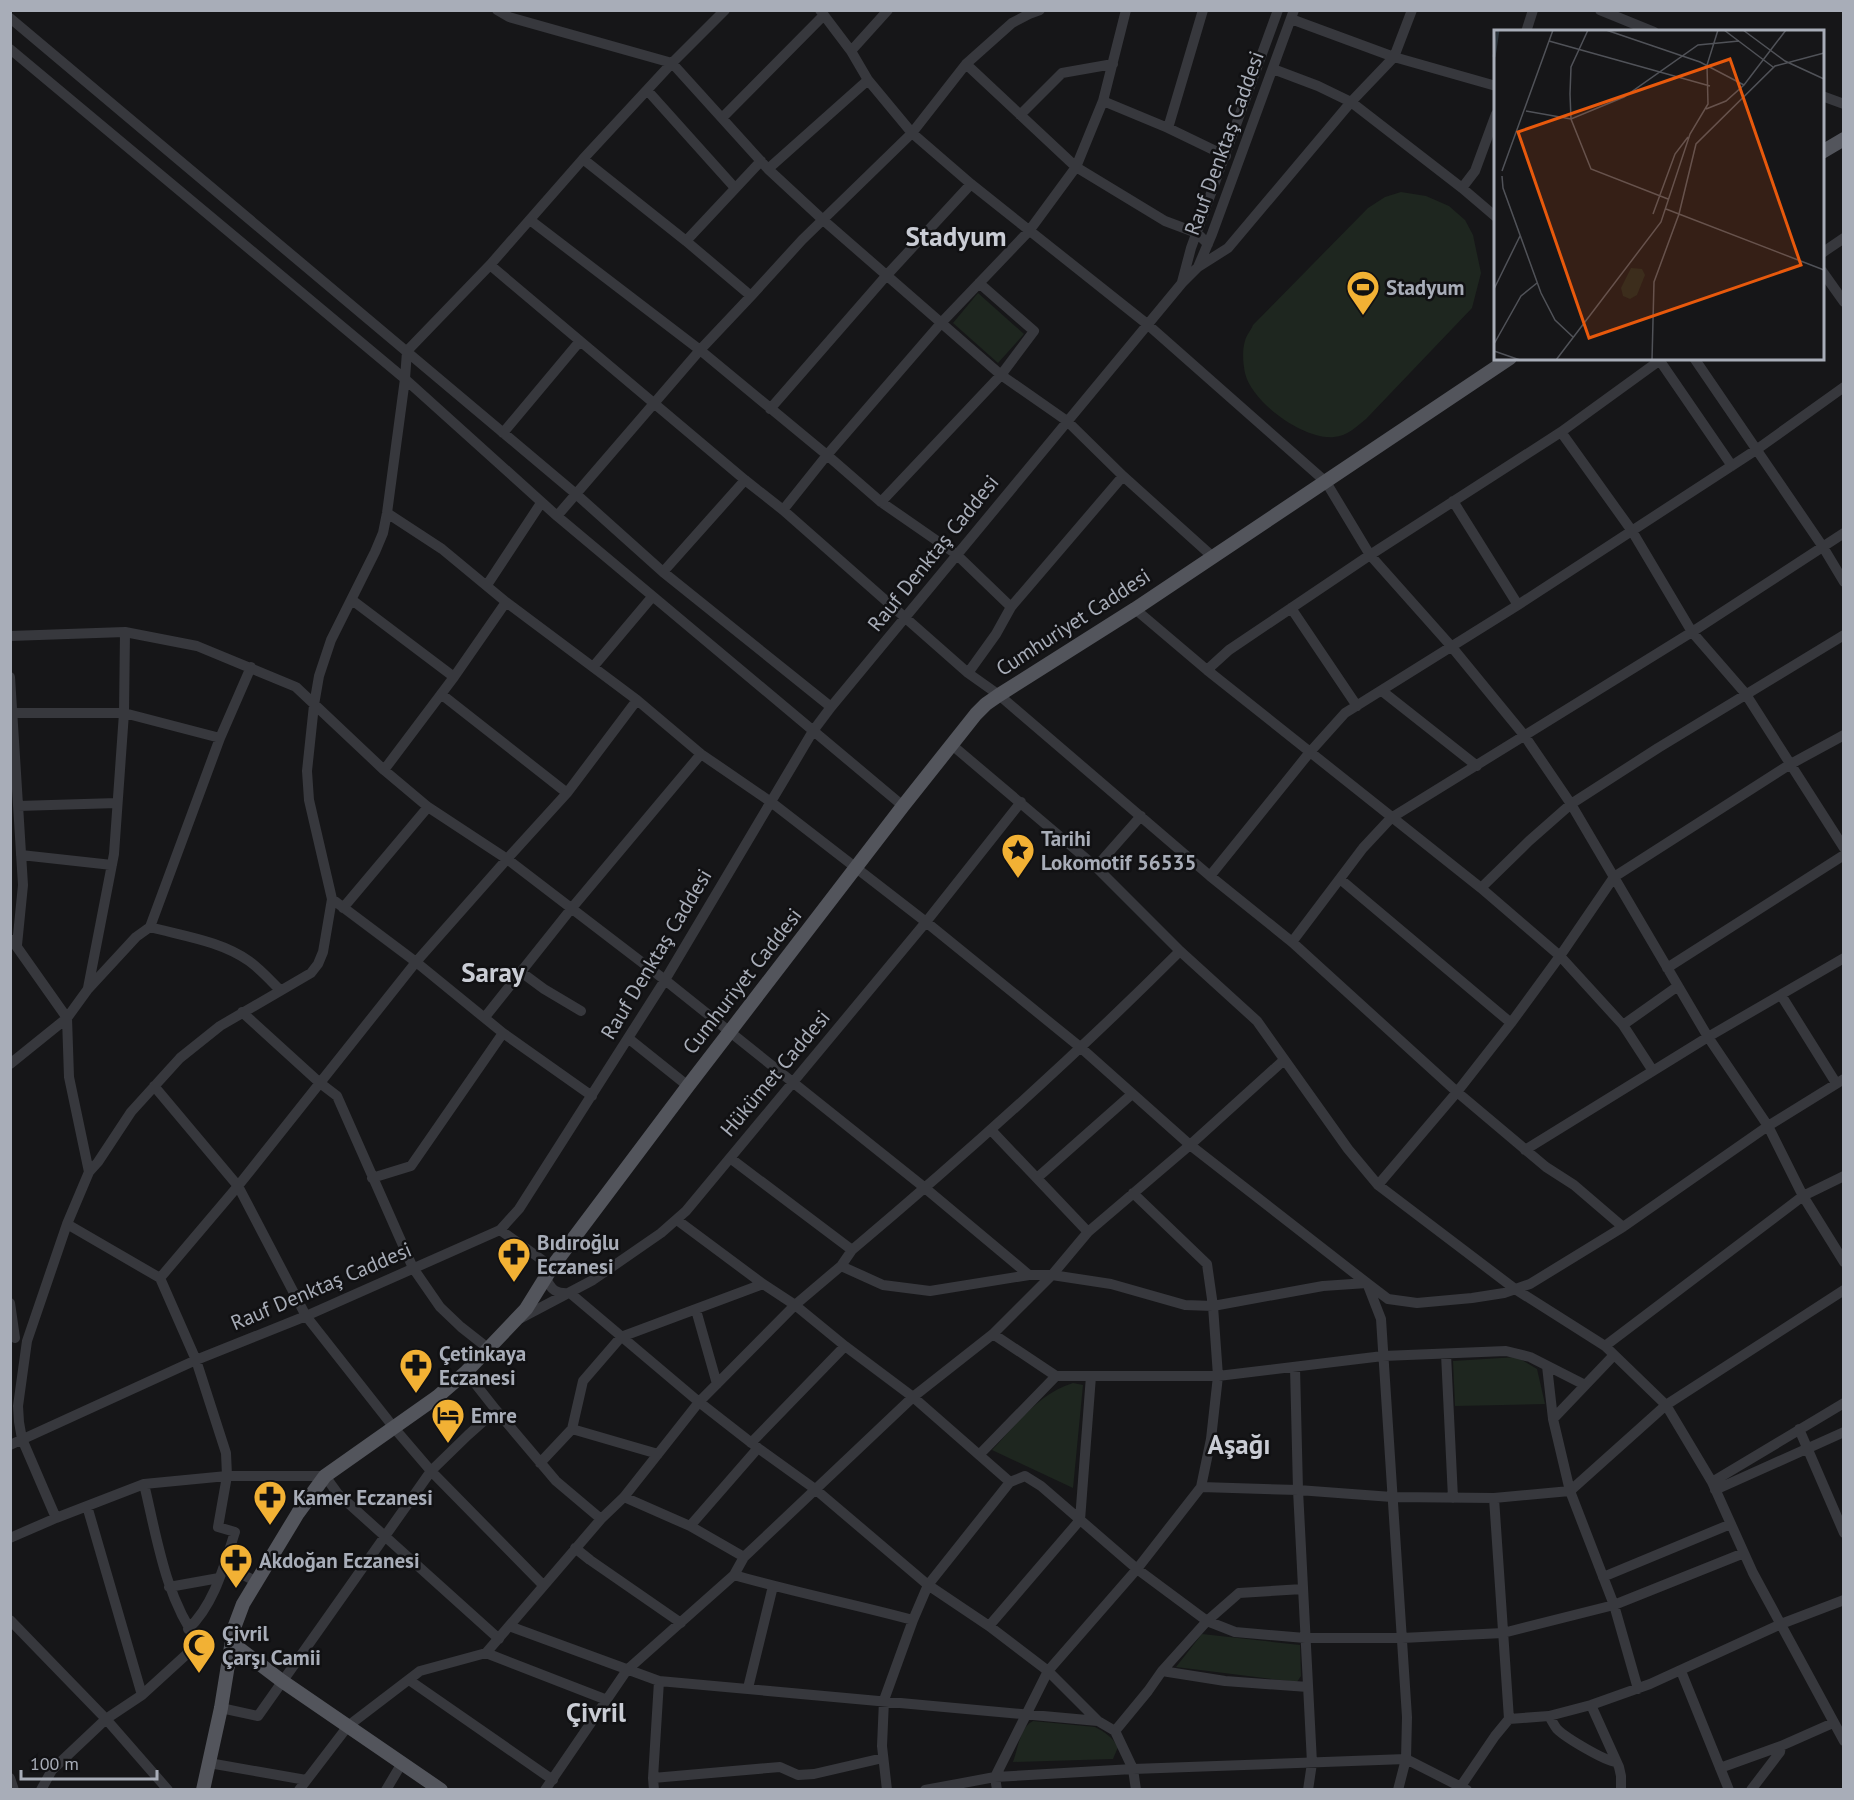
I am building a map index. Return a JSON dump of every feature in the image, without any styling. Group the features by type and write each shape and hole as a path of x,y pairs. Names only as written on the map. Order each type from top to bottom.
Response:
{"main road":[{"path":"1824,151 1844,139"},
{"name":"Cumhuriyet Caddesi","path":"203,1790 238,1616 298,1513 325,1476 395,1429 437,1397 466,1372 526,1309 549,1272 688,1086 976,714 999,694 1135,609 1507,360"},
{"path":"232,1643 282,1681 441,1790"}],"street":[{"path":"497,10 509,17 672,63 764,165 822,219 1001,375 1067,420 1123,476 1213,557"},
{"path":"56,1518 22,1439 18,1406 27,1341 68,1224 89,1172 131,1112 199,1041 242,1012 311,973 323,952 332,899 309,800 308,771 314,705 328,650 383,533 407,351 490,265 583,159 672,63 725,10"},
{"path":"851,51 888,10"},
{"path":"783,510 827,455 942,322 1029,231 1076,167 1103,101 1126,10"},
{"path":"1168,128 1203,10"},
{"name":"Rauf Denktaş Caddesi","path":"1182,283 1197,233 1278,10"},
{"path":"1198,267 1228,248 1351,102 1394,57 1412,10"},
{"path":"1527,30 1533,10"},
{"path":"1600,10 1649,30"},
{"path":"557,516 700,350 822,219 912,134 966,64 1012,24 1032,12"},
{"path":"722,118 822,13 851,51 868,81 912,134 1029,231 1147,324 1326,482 1370,555 1451,646 1524,735 1571,804 1708,1037 1768,1126 1803,1196 1844,1262"},
{"path":"1293,15 1394,57 1494,85"},
{"name":"Rauf Denktaş Caddesi","path":"10,1445 196,1360 306,1316 500,1230 519,1209 665,980 813,731 1067,420 1198,267 1293,15"},
{"path":"10,18 576,494 663,572 831,707"},
{"path":"10,49 405,379 541,503 903,806"},
{"path":"966,64 1076,167 1165,222 1197,233 1208,244"},
{"path":"1020,115 1062,73 1113,64"},
{"path":"1273,69 1318,86 1351,102 1462,188 1494,216"},
{"path":"686,240 735,188 868,81"},
{"path":"647,90 735,188"},
{"path":"1824,97 1844,104"},
{"path":"1103,101 1168,128 1226,156"},
{"path":"1462,188 1475,171 1494,119"},
{"path":"583,159 686,240 752,296"},
{"path":"770,409 886,276 971,184"},
{"path":"530,220 700,350 881,502 956,554 1011,607"},
{"path":"1824,252 1844,238"},
{"path":"490,265 783,510 968,673 999,694 1210,876 1292,942 1457,1092 1525,1150 1574,1185 1623,1227"},
{"path":"1824,274 1844,302"},
{"path":"881,502 1001,375 1034,331 978,283"},
{"path":"503,433 580,341"},
{"path":"1208,670 1229,650 1370,555 1561,432 1661,360 1732,466"},
{"path":"1695,360 1823,547 1844,582"},
{"path":"1210,876 1310,752 1345,713 1518,605 1732,466 1844,387"},
{"path":"1561,432 1632,531 1692,632 1745,693 1844,848"},
{"path":"968,673 996,634 1011,607 1123,476"},
{"path":"663,572 745,480"},
{"path":"1453,501 1518,605"},
{"path":"487,585 541,503"},
{"path":"387,513 442,549 506,602 637,700 701,754 771,802 926,922 1080,1047 1190,1145 1388,1299 1417,1303 1472,1298 1504,1293 1530,1284 1623,1227 1768,1126 1840,1081 1781,995"},
{"path":"1292,942 1363,848 1391,818 1692,632 1844,533"},
{"path":"593,667 652,597"},
{"path":"352,600 454,677"},
{"path":"384,770 454,677 506,602"},
{"path":"1291,608 1357,706"},
{"path":"1135,609 1480,888 1560,956 1623,1025 1653,1071"},
{"path":"88,989 112,865 124,713 125,632"},
{"path":"10,636 125,632 197,646 296,687 384,770 429,807 507,859 665,980 925,1188 1029,1275"},
{"path":"1480,888 1571,804 1745,693 1844,634"},
{"path":"10,1064 67,1018 88,989 136,937 150,927 220,738 251,667"},
{"path":"10,676 23,885 14,941 67,1018 69,1077 89,1172"},
{"path":"1382,691 1477,766"},
{"path":"441,694 567,793"},
{"path":"160,1278 238,1186 416,962 567,793 637,700"},
{"path":"11,713 124,713 220,738"},
{"path":"1378,1185 1457,1092 1511,1023 1614,877 1789,765 1844,735"},
{"path":"952,745 1096,867 1180,951 1257,1021 1348,1149 1378,1185 1515,1289 1605,1346 1666,1405 1714,1486 1744,1553 1844,1741"},
{"path":"485,1017 571,909 701,754"},
{"name":"Hükümet Caddesi","path":"516,1320 603,1274 677,1220 687,1210 926,922 1021,802"},
{"path":"18,806 117,803"},
{"path":"343,908 429,807"},
{"path":"1096,867 1141,816"},
{"path":"21,855 112,865"},
{"path":"1667,968 1844,855"},
{"path":"1340,879 1511,1023"},
{"path":"332,899 416,962 503,1033 592,1096"},
{"path":"150,927 231,951 254,965 280,990"},
{"path":"209,1762 302,1785 348,1726 420,1671 486,1653 575,1548 624,1497 699,1402 795,1305 841,1266 852,1250 991,1130 1180,951"},
{"path":"1525,1150 1708,1037 1844,958"},
{"path":"521,972 581,1011"},
{"path":"1623,1025 1678,987"},
{"path":"242,1012 337,1096 413,1268 440,1307 489,1349"},
{"path":"372,1178 411,1166 503,1033"},
{"path":"628,1038 688,1086"},
{"path":"545,1790 627,1670 734,1575 744,1557 913,1397 993,1334 1052,1275 1088,1232 1190,1145 1284,1059"},
{"path":"154,1086 238,1186 306,1316 431,1471 543,1585"},
{"path":"1037,1178 1132,1094"},
{"path":"991,1130 1088,1232"},
{"path":"730,1158 852,1250"},
{"path":"1605,1346 1803,1196 1844,1176"},
{"path":"998,1790 995,1777 1048,1671 1137,1569 1201,1487 1218,1376 1213,1306 1207,1264 1132,1193"},
{"path":"677,1220 795,1305 913,1397 1010,1482"},
{"path":"68,1224 160,1278 196,1360 226,1453 227,1476 218,1527 235,1532 219,1578 200,1617 188,1629"},
{"path":"500,1230 549,1272 552,1289 556,1292 570,1293 699,1402 754,1446 814,1489 928,1585 989,1626 1048,1671 1098,1720 1115,1731 1132,1769 1136,1790"},
{"path":"841,1266 883,1285 930,1291 1029,1275 1052,1275 1111,1284 1185,1305 1213,1306 1323,1286 1367,1283"},
{"path":"1367,1283 1381,1319 1407,1717 1406,1759 1398,1790"},
{"path":"540,1462 572,1429 583,1381 621,1338 763,1284"},
{"path":"1201,1487 1453,1498 1494,1498 1570,1491 1666,1405 1844,1290"},
{"path":"10,1304 13,1339 27,1341"},
{"path":"696,1310 717,1384"},
{"path":"993,1334 1056,1376 1218,1376 1383,1356 1512,1352 1530,1357 1585,1385"},
{"path":"690,1526 754,1446 845,1346"},
{"path":"1446,1354 1453,1498"},
{"path":"1553,1419 1614,1355"},
{"path":"1547,1366 1553,1419 1570,1491 1614,1605 1638,1689"},
{"path":"1295,1367 1298,1490 1312,1763 1308,1790"},
{"path":"466,1372 556,1481 601,1519"},
{"path":"980,1455 1056,1376"},
{"path":"989,1626 1080,1520 1091,1376"},
{"path":"1714,1486 1799,1429 1844,1403"},
{"path":"221,1708 258,1716 431,1471 496,1410"},
{"path":"572,1429 658,1454"},
{"path":"1799,1429 1844,1533"},
{"path":"1714,1486 1808,1449 1844,1432"},
{"path":"10,1538 144,1484 227,1476 325,1476 338,1494 499,1639"},
{"path":"887,1790 882,1746 884,1700 928,1585 1010,1482 1024,1476 1041,1485 1137,1569 1207,1621 1235,1632 1305,1638 1402,1638 1503,1633 1614,1605 1744,1553"},
{"path":"41,1790 52,1770 106,1719 142,1695 198,1643 188,1629 169,1587 144,1484"},
{"path":"624,1497 690,1526 744,1557"},
{"path":"929,1789 995,1777 1132,1769 1406,1759 1464,1788 1495,1736 1509,1719 1494,1498"},
{"path":"87,1506 142,1695"},
{"path":"1604,1577 1731,1524"},
{"path":"575,1548 681,1623"},
{"path":"224,1565 257,1582"},
{"path":"734,1575 849,1602 913,1620"},
{"path":"169,1587 219,1578"},
{"path":"748,1688 773,1586"},
{"path":"1115,1731 1162,1671 1207,1621 1239,1593 1303,1589"},
{"path":"1509,1719 1550,1716 1638,1689 1781,1624 1844,1600"},
{"path":"10,1620 106,1719 168,1790"},
{"path":"509,1626 659,1681 1098,1720"},
{"path":"486,1653 607,1700"},
{"path":"1162,1671 1225,1681 1308,1687"},
{"path":"1681,1671 1729,1790"},
{"path":"409,1680 553,1780"},
{"path":"659,1681 654,1784 780,1767 798,1775 814,1774 883,1758"},
{"path":"1591,1705 1621,1776 1621,1790"},
{"path":"1550,1716 1562,1733 1606,1760 1616,1762"},
{"path":"1720,1768 1781,1746 1833,1723"},
{"path":"1751,1790 1780,1752 1781,1746"},
{"path":"386,1790 402,1763"},
{"path":"10,1778 14,1790"}],"shaded area":[{"name":"Stadyum","path":"1401,192 1426,196 1449,206 1465,220 1473,235 1481,273 1472,308 1355,428 1334,437 1308,432 1295,426 1268,407 1250,384 1243,361 1246,339 1253,325 1368,208 1385,197"},
{"path":"978,293 1024,334 998,363 953,323"},
{"path":"1517,1357 1537,1369 1545,1404 1455,1406 1453,1361"},
{"path":"1073,1383 1083,1385 1073,1488 992,1450 1039,1402 1049,1394"},
{"path":"1202,1634 1300,1645 1301,1676 1297,1682 1176,1667"},
{"path":"1033,1721 1095,1727 1108,1735 1118,1747 1113,1759 1013,1762 1022,1733"}],"place":[{"name":"Stadyum","path":"1363,316"},
{"name":"Tarihi Lokomotif 56535","path":"1018,879"},
{"name":"Bıdıroğlu Eczanesi","path":"514,1283"},
{"name":"Çetinkaya Eczanesi","path":"416,1394"},
{"name":"Emre","path":"448,1444"},
{"name":"Kamer Eczanesi","path":"270,1526"},
{"name":"Akdoğan Eczanesi","path":"236,1589"},
{"name":"Çivril Çarşı Camii","path":"199,1674"}],"district":[{"name":"Stadyum","path":"956,236"},
{"name":"Saray","path":"493,972"},
{"name":"Aşağı","path":"1239,1444"},
{"name":"Çivril","path":"596,1712"}]}
